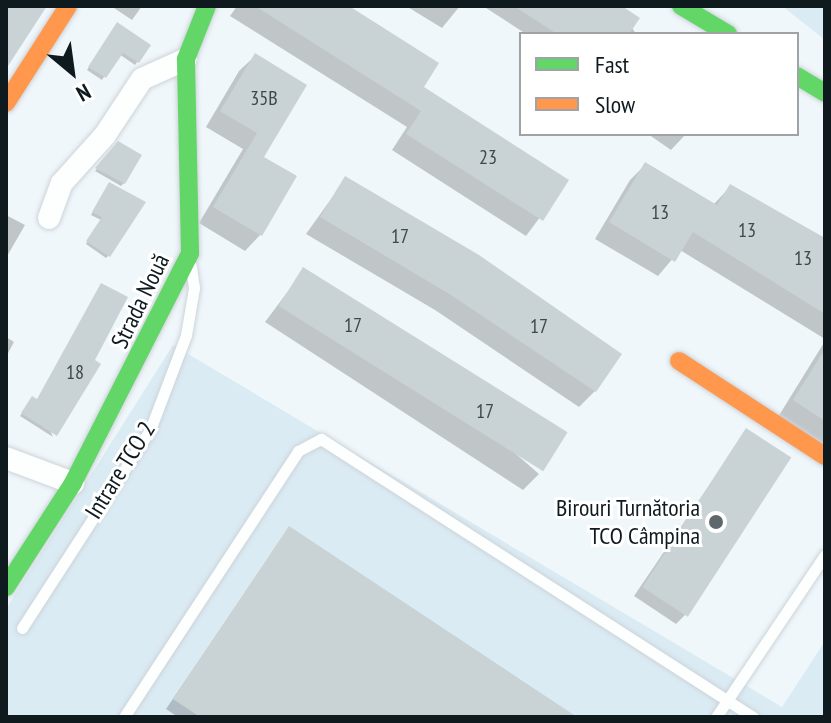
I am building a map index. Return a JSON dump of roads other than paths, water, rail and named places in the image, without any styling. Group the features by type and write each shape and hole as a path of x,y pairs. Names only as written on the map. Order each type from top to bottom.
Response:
{"street":[{"path":"6,103 68,6"},
{"name":"Strada Nouă","path":"6,587 73,483 190,253 186,59 207,6"},
{"path":"681,6 725,32"},
{"path":"49,218 62,183 105,135 142,79 186,59"},
{"path":"799,77 825,93"},
{"path":"679,361 825,456"},
{"path":"6,458 73,483"}],"lane":[{"name":"Intrare TCO 2","path":"22,628 150,430 186,335 194,288 190,253"},
{"path":"124,717 298,451 321,439 753,717"},
{"path":"716,717 825,555"}],"place":[{"name":"Birouri Turnătoria TCO Câmpina","path":"716,522"}]}
